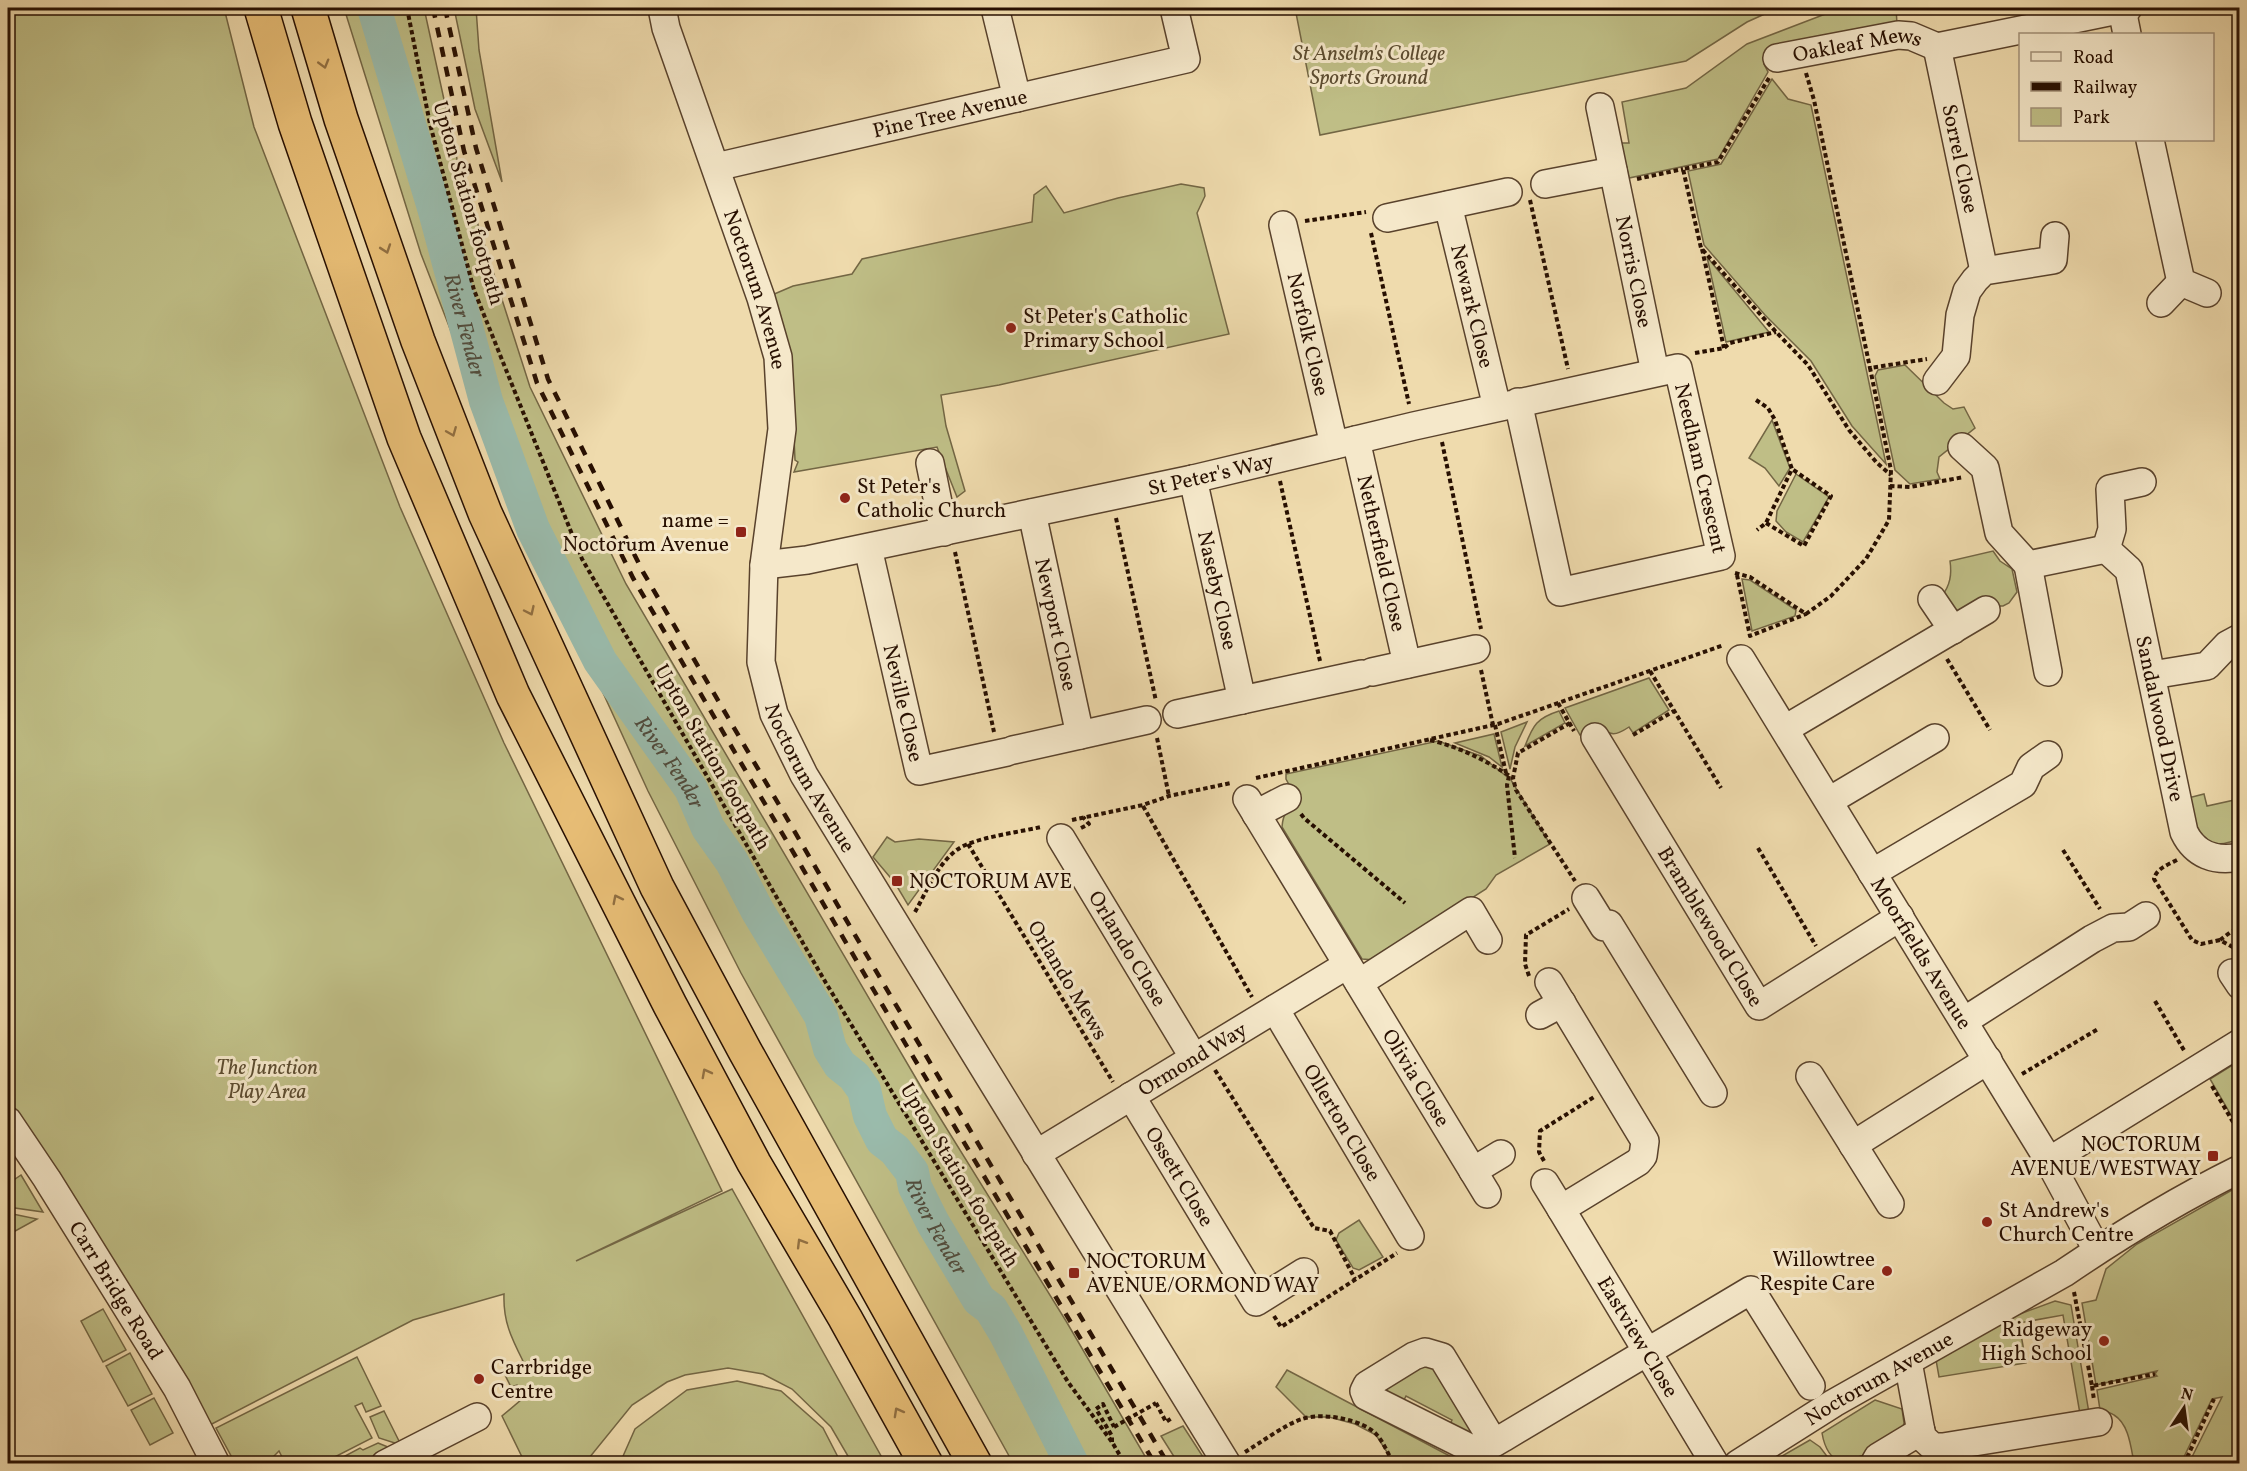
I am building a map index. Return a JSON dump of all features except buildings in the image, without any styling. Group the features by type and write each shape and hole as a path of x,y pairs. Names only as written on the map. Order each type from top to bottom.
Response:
{"highway":[{"path":"261,8 295,123 404,438 513,695 670,1005 754,1163 845,1318 926,1464"},
{"path":"308,8 341,119 414,330 485,513 657,887 745,1052 975,1464"}],"street":[{"name":"Noctorum Avenue","path":"662,8 666,28 716,167 778,357 782,429 765,565 761,662 774,714 804,775 1226,1463"},
{"path":"995,8 1017,98"},
{"name":"Pine Tree Avenue","path":"716,167 1186,59 1174,8"},
{"path":"2026,33 2126,17"},
{"path":"1938,47 2019,34"},
{"name":"Oakleaf Mews","path":"1788,56 1898,35 1911,36 1938,47"},
{"name":"Sorrel Close","path":"1938,47 1984,271"},
{"name":"Norris Close","path":"1600,107 1655,372"},
{"path":"2150,141 2181,282"},
{"path":"1545,184 1615,177"},
{"path":"1387,218 1508,192"},
{"name":"Newark Close","path":"1448,205 1508,404"},
{"name":"Norfolk Close","path":"1283,225 1345,442"},
{"path":"1936,381 1956,356 1960,315 1967,291 1984,271 2057,259"},
{"path":"2181,282 2207,293"},
{"path":"2161,303 2181,282"},
{"name":"Needham Crescent","path":"1508,404 1560,592 1729,566 1678,368 1655,372"},
{"name":"St Peter's Way","path":"765,565 807,560 868,548 1193,480 1426,423 1655,372"},
{"name":"Netherfield Close","path":"1345,442 1407,664"},
{"path":"1962,447 1985,468 1999,534 2028,565 2048,672"},
{"path":"930,463 947,531"},
{"name":"Naseby Close","path":"1193,480 1242,700"},
{"path":"2028,565 2106,549 2112,529 2110,489 2142,482"},
{"name":"Newport Close","path":"1032,513 1080,735"},
{"name":"Neville Close","path":"868,548 918,771 1005,747"},
{"name":"Sandalwood Drive","path":"2106,549 2129,570 2184,832 2195,849"},
{"path":"1932,599 1944,635"},
{"path":"1785,729 1986,610"},
{"path":"2152,675 2207,666 2227,645 2240,638"},
{"path":"1178,714 1407,664 1479,641"},
{"name":"Moorfields Avenue","path":"1740,645 1785,729 2049,1161 2097,1250"},
{"path":"1005,747 1151,725"},
{"name":"Bramblewood Close","path":"1595,737 1759,1006 1900,917"},
{"path":"1829,801 1935,738"},
{"path":"1872,873 2029,794 2031,766 2048,755"},
{"path":"1246,794 1288,791"},
{"name":"Olivia Close","path":"1246,794 1487,1194"},
{"name":"Orlando Close","path":"1060,828 1199,1055"},
{"path":"2195,849 2225,860 2240,857"},
{"path":"1586,898 1604,927 1609,924 1713,1093"},
{"path":"1353,974 1480,905 1488,940"},
{"path":"1964,1021 2106,918 2129,927 2146,916"},
{"name":"Ormond Way","path":"1036,1154 1269,1013 1353,974"},
{"path":"1550,1000 1613,1085 1646,1141 1643,1156 1631,1167 1561,1209"},
{"name":"Ollerton Close","path":"1269,1013 1410,1236"},
{"path":"2049,1161 2240,1043"},
{"path":"1853,1145 1988,1060"},
{"path":"1810,1076 1890,1204"},
{"name":"Ossett Close","path":"1128,1098 1256,1302 1262,1298"},
{"name":"Carr Bridge Road","path":"8,1121 16,1151 177,1388 216,1464"},
{"path":"1473,1171 1501,1154"},
{"name":"Noctorum Avenue","path":"1738,1464 1815,1414 2064,1273 2162,1211 2240,1169"},
{"name":"Eastview Close","path":"1545,1183 1715,1464"},
{"path":"1262,1298 1304,1272"},
{"path":"1494,1443 1751,1290 1811,1386"},
{"path":"1908,1362 1931,1447"},
{"path":"385,1464 477,1417"},
{"path":"1874,1464 1878,1457 1931,1447 1943,1448 2098,1422"}],"path":[{"name":"Upton Station footpath","path":"406,8 430,124 474,290 582,559 826,983 1068,1382 1112,1442 1125,1464"},
{"path":"895,922 914,914 935,875 952,854 968,844 1060,828 1169,796 1288,791 1428,740 1494,725 1650,671 1740,645 1806,614 1831,596 1866,559 1889,520 1891,475 1814,100 1788,56 1771,75 1718,162 1683,169 1615,177"},
{"path":"1683,169 1725,348"},
{"path":"1508,192 1527,188 1572,390"},
{"path":"1283,225 1366,212 1426,423 1479,641 1494,725 1509,776 1586,898 1526,935 1527,974 1536,987 1548,980 1550,1000"},
{"path":"1701,248 1808,365 1849,430 1877,464 1891,475"},
{"path":"1694,353 1725,348 1730,343 1776,332"},
{"path":"1870,368 1956,356"},
{"path":"1756,400 1768,408 1775,420 1792,469 1831,496 1804,546 1766,523"},
{"path":"1276,460 1324,682"},
{"path":"1757,530 1766,523 1792,469"},
{"path":"1890,486 1910,487 1987,473"},
{"path":"1111,497 1160,718 1178,714"},
{"path":"947,531 1005,747"},
{"path":"1729,566 1806,614"},
{"path":"1729,566 1740,645"},
{"path":"1944,635 1990,730"},
{"path":"1650,671 1720,788"},
{"path":"1633,735 1674,711"},
{"path":"1515,858 1507,785 1518,753 1570,723"},
{"path":"1151,725 1169,796"},
{"path":"1428,740 1483,758 1509,776"},
{"path":"1288,791 1304,818 1405,903"},
{"path":"1143,805 1269,1013"},
{"name":"Orlando Mews","path":"968,844 1128,1098"},
{"path":"1758,848 1827,963"},
{"path":"2195,849 2158,870 2154,879 2192,940 2201,944 2220,940 2232,931 2240,930"},
{"path":"2063,850 2106,918"},
{"path":"2220,940 2237,970"},
{"path":"2155,1001 2240,1134"},
{"path":"2003,1085 2098,1029"},
{"path":"1199,1055 1314,1228 1330,1231 1355,1280"},
{"path":"1545,1183 1552,1178 1539,1152 1540,1131 1613,1085"},
{"path":"1262,1298 1281,1327 1414,1242 1410,1236"},
{"path":"2064,1273 2072,1286 2078,1306 2092,1386 2155,1374"},
{"path":"2184,1464 2214,1399"},
{"path":"1112,1442 1112,1436 1096,1409 1103,1404 1114,1427 1156,1402 1166,1422"},
{"path":"1226,1463 1302,1419 1320,1416 1347,1419 1365,1426 1376,1434 1394,1464"}],"green space":[{"name":"The Junction Play Area","path":"8,8 224,8 254,127 400,507 504,743 722,1191 576,1261 732,1189 885,1463 852,1463 831,1427 792,1389 763,1374 728,1368 685,1375 667,1382 632,1405 585,1463 525,1463 502,1416 521,1400 536,1398 517,1385 511,1387 503,1371 523,1361 509,1329 504,1294 413,1320 208,1426 83,1216 8,1100"},
{"path":"344,8 424,8 457,159 530,387 626,584 924,1092 1066,1321 1149,1463 1013,1463 741,973 648,791 527,527 421,254"},
{"path":"454,8 476,8 479,50 502,182 475,109"},
{"name":"St Anselm's College Sports Ground","path":"1295,8 1778,8 1747,22 1686,61 1320,135"},
{"path":"1841,8 1896,8 1897,24 1764,56 1764,64 1768,72 1718,159 1629,178 1621,143 1629,143 1622,102 1686,88 1747,44"},
{"path":"1772,79 1788,99 1811,105 1886,464 1852,426 1811,361 1765,315 1704,245 1688,171 1721,164"},
{"name":"St Peter's Catholic Primary School","path":"1181,184 1204,188 1205,196 1197,213 1229,334 999,385 941,395 946,426 965,491 957,497 937,447 794,472 798,462 795,460 791,370 772,295 793,286 852,274 862,259 1032,222 1034,195 1046,186 1064,213"},
{"path":"1707,257 1769,332 1726,342"},
{"path":"1905,365 1944,403 1953,409 1964,407 1975,428 1939,457 1937,472 1940,479 1910,484 1895,470 1875,376 1878,370"},
{"path":"1772,420 1790,468 1779,486 1765,468 1749,458"},
{"path":"1796,474 1829,497 1803,542 1786,532 1776,521 1777,511"},
{"path":"1993,551 2000,561 2012,569 2017,592 2009,603 2003,606 1991,606 1954,614 1942,596 1950,580 1950,561"},
{"path":"1742,579 1750,580 1796,610 1795,616 1752,631"},
{"path":"1649,678 1669,710 1633,733 1629,727 1613,734 1607,732 1600,724 1580,735 1565,708"},
{"path":"1559,711 1565,723 1525,746 1537,723 1546,716"},
{"path":"1527,722 1515,747 1510,769 1501,732"},
{"path":"1494,734 1502,767 1489,757 1455,743"},
{"path":"1438,741 1481,756 1511,780 1550,844 1496,875 1486,889 1375,960 1362,959 1282,827 1286,812 1299,803 1286,779 1286,774"},
{"path":"2204,794 2207,806 2239,799 2239,840 2216,844 2209,842 2199,833 2188,798"},
{"path":"887,837 895,842 919,839 954,842 908,905 895,883 873,857"},
{"path":"2239,1061 2240,1128 2239,1129 2210,1079"},
{"path":"21,1175 43,1212 8,1207 8,1184"},
{"path":"2239,1186 2239,1463 2189,1463 2222,1397 2212,1399 2181,1463 2134,1463 2123,1424 2114,1415 2100,1410 2097,1390 2157,1376 2155,1374 2157,1371 2096,1385 2082,1303 2096,1300 2106,1269 2137,1244"},
{"path":"8,1213 37,1219 8,1235"},
{"path":"1359,1220 1383,1257 1359,1270 1353,1268 1336,1240 1339,1233"},
{"path":"2055,1301 2071,1305 2089,1413 2080,1414 2063,1315 2019,1323 2026,1363 1939,1377 1936,1360 2001,1321"},
{"path":"103,1309 126,1350 103,1362 81,1321"},
{"path":"130,1353 152,1394 128,1406 106,1366"},
{"path":"357,1357 381,1406 366,1412 362,1403 355,1406 372,1438 323,1463 285,1463 279,1451 274,1456 279,1463 235,1463 216,1428"},
{"path":"1427,1364 1439,1370 1475,1429 1474,1440 1446,1433 1452,1420 1406,1396 1400,1408 1386,1398 1388,1384"},
{"path":"1287,1370 1463,1463 1394,1463 1376,1435 1355,1424 1329,1417 1306,1417 1276,1387"},
{"path":"737,1381 781,1391 823,1428 841,1463 620,1463 635,1429 687,1390"},
{"path":"154,1398 173,1433 150,1445 131,1410"},
{"path":"1875,1400 1902,1409 1904,1423 1902,1431 1864,1461 1861,1456 1842,1463 1837,1461 1828,1451 1822,1433"},
{"path":"384,1411 401,1445 379,1438 370,1417"},
{"path":"1183,1426 1207,1463 1178,1463 1161,1436"},
{"path":"1810,1440 1820,1447 1832,1463 1770,1463"},
{"path":"378,1443 393,1449 364,1463 330,1464 360,1448 363,1450"}],"waterway":[{"name":"River Fender","path":"374,8 435,211 486,401 533,529 600,661 691,789 708,828 732,862 757,910 821,1016 830,1049 840,1065 854,1076 864,1090 870,1116 882,1140 895,1150 912,1172 915,1187 933,1223 979,1300 991,1309 1006,1334 1072,1464"}],"railway":[{"path":"433,8 464,151 537,383 633,578 883,1006 1155,1464"},
{"path":"445,8 476,148 548,379 643,572 1168,1464"}],"place":[{"name":"St Peter's Catholic Primary School","path":"1011,328"},
{"name":"St Peter's Catholic Church","path":"845,498"},
{"name":"name = Noctorum Avenue","path":"741,532"},
{"name":"NOCTORUM AVE","path":"897,881"},
{"name":"NOCTORUM AVENUE/WESTWAY","path":"2213,1156"},
{"name":"St Andrew's Church Centre","path":"1987,1222"},
{"name":"Willowtree Respite Care","path":"1887,1271"},
{"name":"NOCTORUM AVENUE/ORMOND WAY","path":"1074,1273"},
{"name":"Ridgeway High School","path":"2104,1341"},
{"name":"Carrbridge Centre","path":"479,1379"}]}
